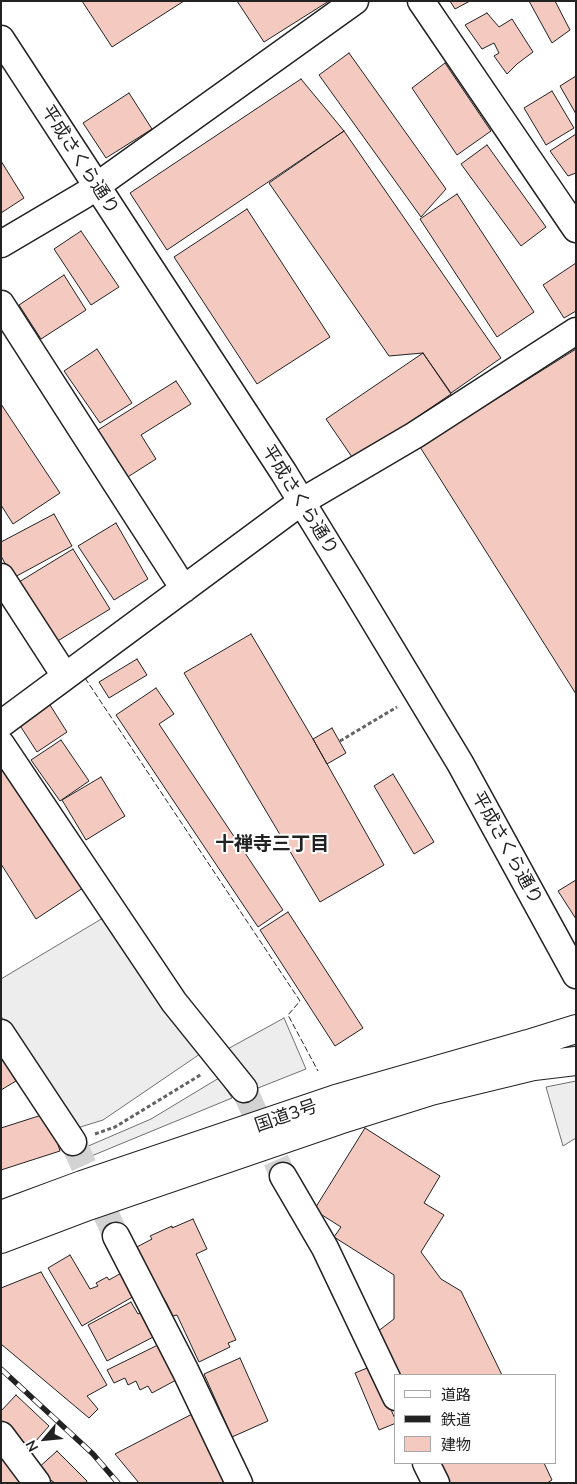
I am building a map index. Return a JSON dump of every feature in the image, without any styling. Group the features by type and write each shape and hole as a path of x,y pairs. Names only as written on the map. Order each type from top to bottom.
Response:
{"highway":[{"name":"国道3号","path":"1,1215 82,1185 336,1099 576,1029"},
{"name":"国道3号","path":"1,1239 88,1206 431,1091 534,1066 576,1061"}],"street":[{"path":"1,244 84,195 355,1"},
{"path":"421,1 576,229"},
{"name":"平成さくら通り","path":"1,40 97,185 301,502 460,763 576,975"},
{"path":"1,304 184,590"},
{"path":"1,724 301,502 415,435 576,331"},
{"path":"1,577 65,676"},
{"path":"1,744 174,1002 244,1090"},
{"path":"1,1033 73,1142"},
{"path":"283,1176 326,1248 394,1393"},
{"path":"116,1236 185,1370 239,1483"},
{"path":"1,1435 37,1483"},
{"path":"426,1464 436,1483"}],"path":[{"path":"340,741 399,706"},
{"path":"73,1142 115,1128 222,1062"}],"shaded area":[{"path":"108,915 200,1054 103,1120 74,1129 1,1016 1,979"},
{"path":"284,1018 306,1069 253,1090 224,1051"},
{"path":"219,1078 232,1098 89,1157 86,1147 151,1119"},
{"path":"576,1081 576,1138 563,1146 546,1087"}],"building":[{"path":"82,1 184,1 112,47"},
{"path":"237,1 329,1 264,42"},
{"path":"450,1 470,1 455,9"},
{"path":"529,1 555,1 570,30 552,43"},
{"path":"487,13 499,27 512,19 533,52 507,74 494,56 499,53 494,43 482,49 465,25"},
{"path":"349,53 446,189 421,217 319,75"},
{"path":"445,63 491,131 457,155 412,88"},
{"path":"576,76 576,114 560,86"},
{"path":"301,79 344,131 167,250 130,193"},
{"path":"552,91 574,128 546,145 524,108"},
{"path":"129,93 152,129 106,158 83,123"},
{"path":"344,131 501,358 451,393 423,353 389,356 269,183"},
{"path":"576,134 576,173 568,176 550,151"},
{"path":"487,145 546,227 521,246 461,164"},
{"path":"1,161 24,198 1,213"},
{"path":"457,194 534,312 497,337 420,219"},
{"path":"247,209 330,337 257,384 174,257"},
{"path":"81,231 119,287 91,305 54,249"},
{"path":"576,263 576,311 564,318 543,285"},
{"path":"64,275 86,310 41,339 19,305"},
{"path":"97,349 132,403 100,423 64,371"},
{"path":"576,349 576,694 420,447"},
{"path":"423,353 451,394 354,460 326,419"},
{"path":"176,381 191,404 141,435 156,459 123,480 93,433"},
{"path":"1,404 60,493 13,524 1,505"},
{"path":"54,514 72,546 13,578 1,556 1,542"},
{"path":"116,523 148,579 114,600 78,546"},
{"path":"73,549 110,609 56,642 19,582"},
{"path":"251,634 384,865 320,902 184,673"},
{"path":"137,659 147,675 109,698 99,682"},
{"path":"156,688 174,714 159,724 283,910 258,927 116,715"},
{"path":"50,705 67,732 37,752 19,724"},
{"path":"332,728 346,753 327,764 313,739"},
{"path":"61,740 89,781 60,801 31,760"},
{"path":"1,754 86,886 36,919 1,864"},
{"path":"393,774 434,842 414,854 374,786"},
{"path":"101,777 125,816 86,840 62,800"},
{"path":"576,880 576,919 558,891"},
{"path":"288,912 363,1028 335,1046 260,930"},
{"path":"1,1055 16,1081 1,1090"},
{"path":"48,1113 60,1151 1,1170 1,1128"},
{"path":"365,1128 440,1176 424,1203 444,1215 421,1252 441,1279 461,1291 502,1374 398,1374 377,1332 394,1319 394,1275 334,1237 341,1227 314,1210"},
{"path":"193,1219 207,1249 196,1254 236,1340 228,1343 230,1347 199,1362 177,1315 173,1316 133,1249 152,1239 150,1236"},
{"path":"70,1255 90,1289 98,1286 96,1283 107,1277 109,1280 123,1272 136,1295 82,1326 48,1268"},
{"path":"41,1272 107,1385 87,1396 98,1409 89,1418 1,1344 1,1288"},
{"path":"131,1302 138,1314 147,1310 159,1334 107,1361 88,1325"},
{"path":"162,1343 178,1379 152,1393 148,1386 140,1390 136,1381 128,1385 125,1378 114,1383 107,1370"},
{"path":"240,1358 268,1421 232,1437 204,1374"},
{"path":"372,1366 394,1416 394,1424 379,1430 355,1373"},
{"path":"16,1395 49,1426 27,1451 1,1423 1,1411"},
{"path":"196,1412 230,1483 139,1483 115,1454"},
{"path":"1,1450 24,1483 1,1483"},
{"path":"57,1451 87,1481 86,1483 55,1483 36,1470"},
{"path":"440,1464 544,1464 552,1480 547,1483 450,1483"}],"tunnel":[{"path":"244,1089 283,1176"},
{"path":"73,1142 116,1236"}],"railway":[{"path":"1,1369 93,1454 118,1483"}],"fence":[{"path":"85,678 300,1001 288,1015 318,1071"}],"district":[{"name":"十禅寺三丁目","path":"272,844"}]}
